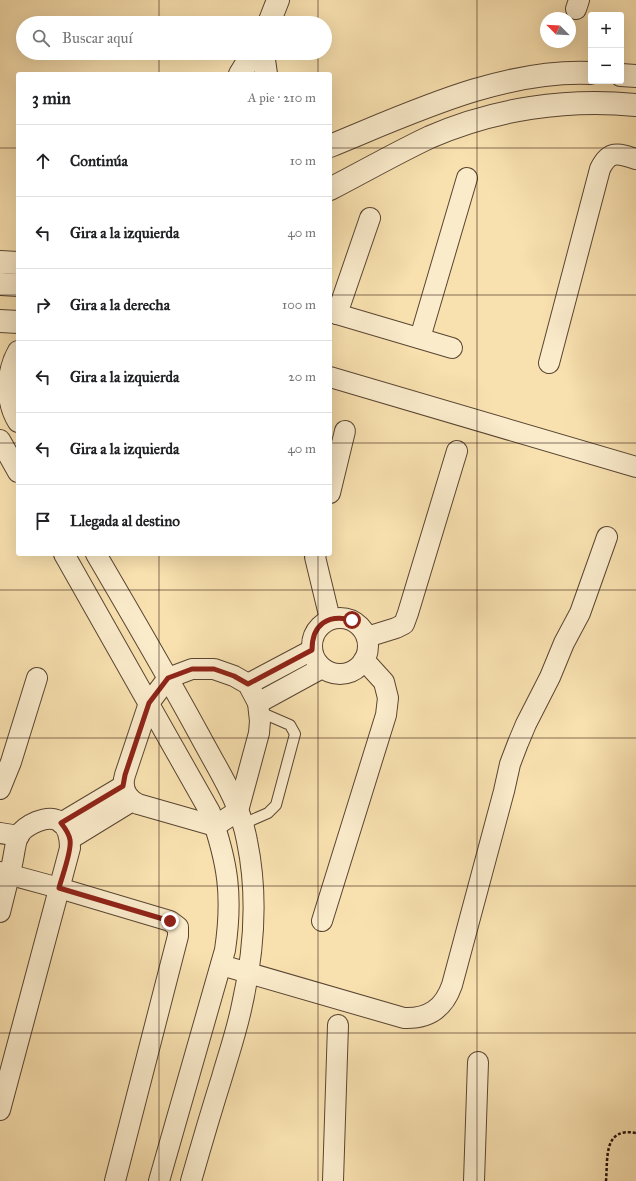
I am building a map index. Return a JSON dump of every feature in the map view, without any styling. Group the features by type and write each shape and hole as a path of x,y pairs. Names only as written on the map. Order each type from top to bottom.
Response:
{"street":[{"path":"272,16 278,0"},
{"path":"241,72 249,60"},
{"path":"264,60 266,72"},
{"path":"332,145 415,111 491,85 532,76 574,73 588,74"},
{"path":"624,75 636,76"},
{"path":"332,188 430,137 482,119 528,109 565,104 595,103 636,105"},
{"path":"549,363 600,169 603,162 608,157 615,154 621,154 636,159"},
{"path":"420,338 467,178"},
{"path":"370,218 333,313 452,348"},
{"path":"0,262 16,263"},
{"path":"0,284 16,285"},
{"path":"0,321 16,322"},
{"path":"16,356 4,393 16,418"},
{"path":"332,378 636,467"},
{"path":"332,485 345,431"},
{"path":"0,440 16,468"},
{"path":"367,637 404,624 457,451"},
{"path":"221,965 404,1018 422,1017 430,1013 444,1001 452,985 510,764 526,724 550,677 564,643 580,613 607,537"},
{"path":"65,556 210,812 225,859 229,884 228,928 221,965 159,1181"},
{"path":"97,556 226,782 241,817 250,857 253,908 249,972 240,1013 191,1181"},
{"path":"311,556 330,619"},
{"path":"341,617 352,620 361,627 367,637 368,648 364,660 357,668 348,673 335,674 322,668 315,660 312,650 312,640 315,632 322,624 330,619 341,617"},
{"path":"248,684 312,650"},
{"path":"322,922 386,714 388,698 384,682 364,660"},
{"path":"259,707 322,668"},
{"path":"192,669 214,669 234,676 248,684 259,707 259,733 241,817 215,826 138,804 128,794 125,775 149,703 168,678 192,669"},
{"path":"0,789 11,762 37,678"},
{"path":"66,831 128,794"},
{"path":"0,912 9,835 44,819 51,818 58,820 66,831 70,848 0,1110"},
{"path":"5,874 59,888 170,921 178,927 179,932 115,1181"},
{"path":"334,1181 338,1024"},
{"path":"474,1181 478,1062"}],"lane":[{"path":"241,817 268,813 276,804 295,734 290,725 259,707"}],"path":[{"path":"606,1181 609,1145 614,1136 621,1132 629,1131 636,1133"}],"route":[{"path":"170,921 59,888 70,848 70,839 67,831 61,823 123,786 123,780 149,703 168,678 192,669 214,669 234,676 248,684 312,650 312,640 315,632 322,624 330,619 341,617 352,620"}]}
